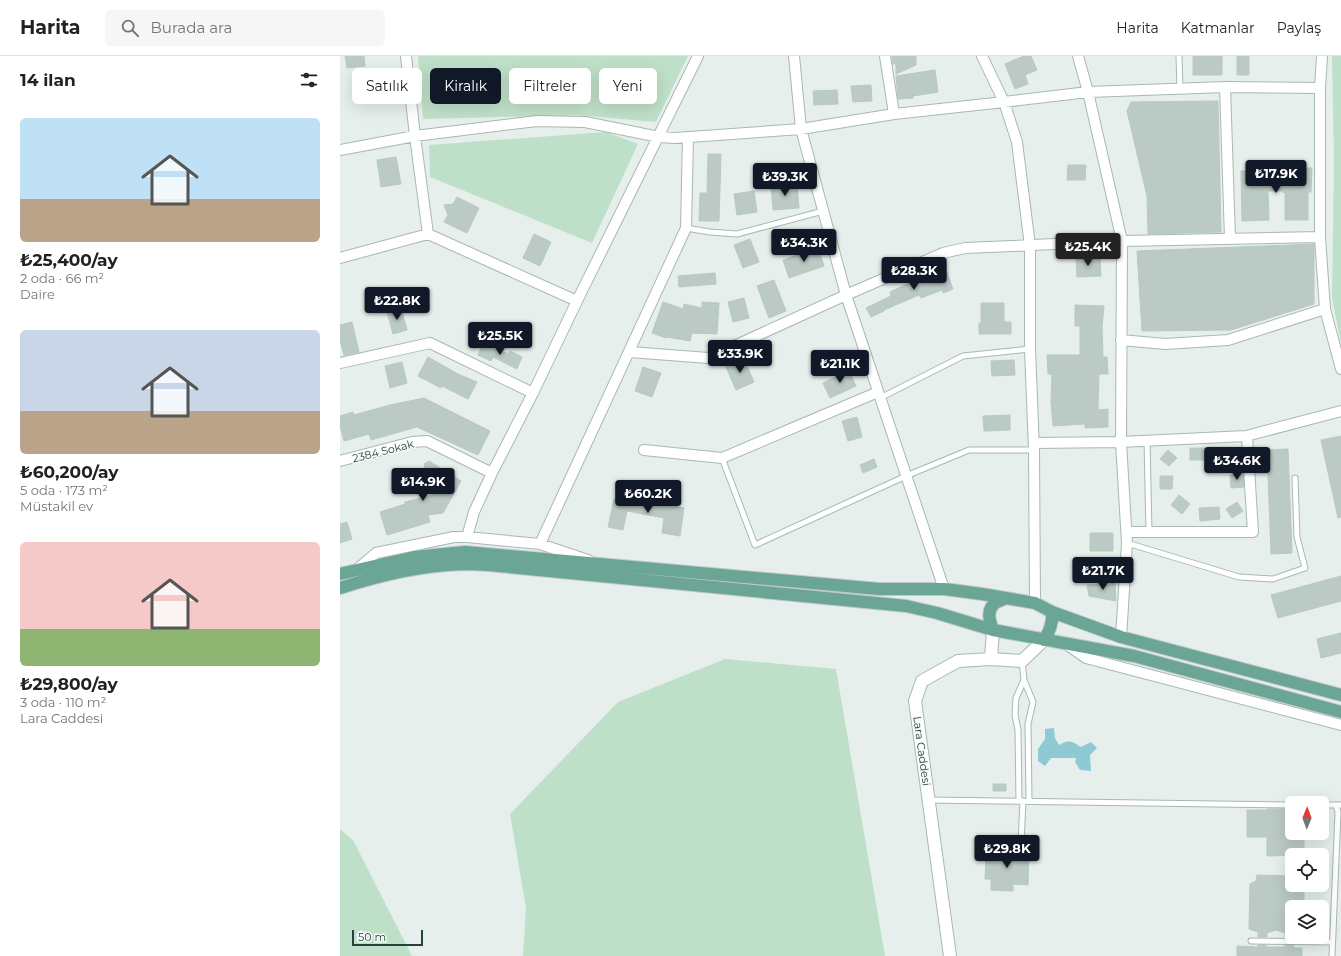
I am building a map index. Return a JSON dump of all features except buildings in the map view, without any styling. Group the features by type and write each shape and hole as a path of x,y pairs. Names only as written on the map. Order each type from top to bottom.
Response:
{"main road":[{"path":"340,574 414,557 465,552 879,589 944,589 1035,603 1052,612 1121,637 1341,695"},
{"path":"340,588 407,571 466,564 906,606 937,613 993,630 1134,656 1341,712"},
{"path":"993,630 989,620 990,610 994,604 1006,598"},
{"path":"1044,640 1053,619 1052,612"}],"street":[{"path":"406,56 428,234"},
{"path":"467,537 474,512 492,474 534,393 577,301 698,56"},
{"path":"794,56 801,129 846,295 944,589"},
{"path":"885,56 894,114"},
{"path":"982,56 1004,102 1017,142 1030,246 1030,349 1034,447 1035,603"},
{"path":"1078,56 1088,92 1122,241 1121,442 1127,542 1121,637"},
{"path":"1322,56 1320,88 1320,237 1325,309 1341,369"},
{"path":"340,150 415,136 537,121 585,122 659,137 675,138 801,129 894,114 1088,92 1225,87 1320,88"},
{"path":"1225,87 1230,238"},
{"path":"540,544 686,228 688,137"},
{"path":"340,258 428,234 577,301"},
{"path":"630,352 708,358 846,295 943,253 965,248 1122,241 1320,237"},
{"path":"1121,340 1164,344 1228,340 1325,309"},
{"path":"340,363 430,343 534,393"},
{"path":"644,450 722,458 879,395"},
{"path":"1034,447 1247,436 1341,411"},
{"path":"1127,532 1253,532 1247,436"},
{"name":"2384 Sokak","path":"340,461 412,442 427,442 492,474"},
{"path":"354,572 376,553 454,537 540,544 599,564"},
{"path":"991,659 993,630"},
{"path":"1022,661 1044,640"},
{"path":"1066,644 1086,658 1341,726"},
{"name":"Lara Caddesi","path":"950,956 915,701 922,681 958,661 991,659 1022,661"}],"lane":[{"path":"1179,56 1180,89"},
{"path":"686,228 737,234 823,210"},
{"path":"879,395 963,356 1030,349"},
{"path":"1147,440 1149,532"},
{"path":"722,458 755,545 906,476 969,450 1034,447"},
{"path":"1127,542 1239,577 1273,579 1305,568 1296,537 1295,478"},
{"path":"1021,843 1028,724 1033,702 1024,680 1022,661"},
{"path":"1024,680 1016,698 1015,715 1018,730 1024,801"},
{"path":"928,800 1285,805"},
{"path":"1332,956 1338,805"},
{"path":"1251,941 1332,942"}],"green space":[{"path":"418,56 688,56 656,122 576,115 423,119 422,68 419,68"},
{"path":"1332,56 1341,56 1341,343 1332,298 1334,163"},
{"path":"606,132 638,144 592,243 430,177 429,145"},
{"path":"725,659 836,669 885,956 523,956 526,908 510,814 618,702"},
{"path":"340,829 353,840 412,956 340,956"}],"water":[{"path":"1054,728 1055,738 1059,745 1065,742 1070,742 1081,747 1091,742 1097,748 1090,755 1091,771 1080,770 1075,762 1076,758 1051,758 1045,766 1038,761 1038,749 1045,739 1045,729"}]}
